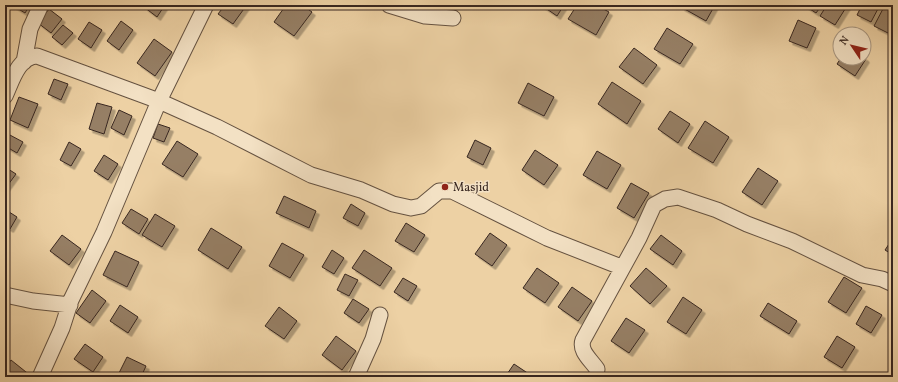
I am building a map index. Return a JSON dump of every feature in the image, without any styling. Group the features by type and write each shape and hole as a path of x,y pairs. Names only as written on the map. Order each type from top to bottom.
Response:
{"street":[{"path":"24,62 30,29 41,5"},
{"path":"40,377 62,328 70,305 104,232 158,101 206,5"},
{"path":"388,5 425,16 453,18"},
{"path":"5,96 16,72 24,62 29,56 38,56 158,101 217,127 311,175 361,190 393,204 411,208 421,206 439,191 452,191 547,238 621,267"},
{"path":"596,377 597,369 583,352 581,345 621,267 639,238 654,205 665,199 678,197 718,210 747,224 792,241 862,275 882,279 893,284"},
{"path":"5,295 33,301 70,305"},
{"path":"356,377 373,340 380,315"}],"building":[{"path":"12,5 30,5 25,13"},
{"path":"145,5 165,5 157,17 144,7"},
{"path":"225,5 246,6 233,24 218,14"},
{"path":"286,5 302,5 312,12 294,36 274,22"},
{"path":"541,5 564,5 557,16"},
{"path":"577,5 596,5 609,12 596,35 568,19"},
{"path":"682,5 715,5 706,21 681,7"},
{"path":"804,5 822,5 816,13"},
{"path":"827,5 847,6 835,25 820,16"},
{"path":"862,5 880,5 871,22 857,15"},
{"path":"885,5 893,6 893,24 888,33 874,26"},
{"path":"49,9 62,19 51,33 38,23"},
{"path":"798,20 816,28 807,48 789,41"},
{"path":"121,21 133,30 119,50 107,41"},
{"path":"89,22 102,30 91,48 78,39"},
{"path":"63,25 73,33 62,45 52,37"},
{"path":"667,28 693,44 680,64 654,49"},
{"path":"154,39 172,52 155,76 137,63"},
{"path":"634,48 657,65 643,84 619,67"},
{"path":"840,66 861,66 855,76"},
{"path":"54,79 68,84 61,100 48,94"},
{"path":"612,82 641,101 627,124 598,104"},
{"path":"528,83 554,97 544,116 518,103"},
{"path":"19,97 38,104 28,128 10,120"},
{"path":"97,103 112,107 104,134 89,129"},
{"path":"119,110 132,116 124,135 111,128"},
{"path":"670,111 690,124 678,143 658,129"},
{"path":"705,121 729,137 713,163 688,148"},
{"path":"158,124 170,128 164,142 153,138"},
{"path":"8,134 23,142 17,153 5,146 5,139"},
{"path":"475,140 491,148 483,165 467,157"},
{"path":"177,141 198,154 183,177 162,164"},
{"path":"69,142 81,149 71,166 60,160"},
{"path":"535,150 558,165 544,185 522,170"},
{"path":"597,151 621,165 607,189 583,175"},
{"path":"104,155 118,164 108,180 94,171"},
{"path":"5,167 16,174 5,189"},
{"path":"758,168 778,181 762,205 742,192"},
{"path":"631,183 649,193 634,218 617,208"},
{"path":"284,196 316,211 309,228 276,213"},
{"path":"351,204 365,213 358,226 343,218"},
{"path":"131,209 148,219 139,234 122,223"},
{"path":"6,210 17,217 10,229 5,226"},
{"path":"155,214 175,226 162,247 142,235"},
{"path":"406,223 425,235 414,252 395,241"},
{"path":"211,228 242,247 228,269 198,250"},
{"path":"490,233 507,245 492,266 475,254"},
{"path":"62,235 81,249 69,265 50,251"},
{"path":"661,235 682,251 673,265 650,249"},
{"path":"893,238 893,255 885,250"},
{"path":"282,243 304,255 290,278 269,266"},
{"path":"332,250 344,258 334,274 322,267"},
{"path":"364,250 392,268 380,286 352,268"},
{"path":"115,251 139,262 127,287 103,275"},
{"path":"537,268 559,283 545,303 523,288"},
{"path":"646,268 667,286 650,304 630,286"},
{"path":"345,274 358,280 349,296 337,290"},
{"path":"844,277 862,288 846,313 828,302"},
{"path":"403,278 417,286 408,301 394,292"},
{"path":"572,287 592,301 578,321 558,307"},
{"path":"92,290 106,301 90,323 76,313"},
{"path":"683,297 702,310 686,334 667,322"},
{"path":"353,299 369,309 359,323 344,313"},
{"path":"768,303 797,321 789,334 760,316"},
{"path":"120,305 138,317 128,333 110,321"},
{"path":"866,306 882,315 871,333 856,324"},
{"path":"279,307 297,321 284,339 265,326"},
{"path":"626,318 645,330 629,353 611,341"},
{"path":"336,336 356,351 342,370 322,355"},
{"path":"837,336 855,347 842,368 824,357"},
{"path":"85,344 103,357 93,372 74,359"},
{"path":"127,357 146,366 141,377 117,377"},
{"path":"11,360 31,376 5,377 5,368"},
{"path":"514,364 529,374 527,377 505,377"},
{"path":"815,373 822,377 812,377"}],"place":[{"name":"Masjid","path":"445,187"}]}
